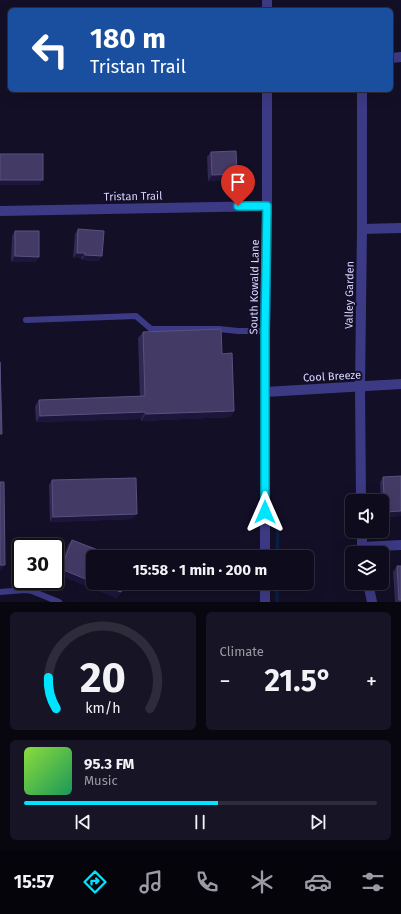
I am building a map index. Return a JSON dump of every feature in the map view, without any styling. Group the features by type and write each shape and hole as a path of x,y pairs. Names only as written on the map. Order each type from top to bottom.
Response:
{"street":[{"name":"South Kowald Lane","path":"265,550 264,392 267,92"},
{"name":"Valley Garden","path":"361,494 360,387 362,92"},
{"name":"Tristan Trail","path":"0,211 267,206"},
{"path":"362,229 401,228"},
{"name":"Cool Breeze","path":"264,392 401,384"},
{"path":"389,547 401,545"},
{"path":"265,590 265,602"},
{"path":"369,590 372,602"}],"lane":[{"path":"26,320 136,316 151,329 265,331"},
{"path":"0,592 28,590 59,602"}],"building":[{"path":"236,151 237,174 212,175 211,152"},
{"path":"0,154 43,154 43,180 0,180"},
{"path":"78,229 104,231 102,256 77,253"},
{"path":"15,231 39,231 39,257 15,256"},
{"path":"221,329 222,354 232,353 234,411 146,414 145,412 40,416 39,400 145,396 143,332"},
{"path":"0,362 2,434 0,434"},
{"path":"401,476 401,511 389,512 389,494 384,494 383,477"},
{"path":"136,478 137,514 53,517 52,480"},
{"path":"0,482 4,482 5,565 0,565"},
{"path":"72,540 98,550 86,550 86,579 64,570 64,561"},
{"path":"397,566 401,566 401,600 399,600"}],"waterway":[{"path":"277,550 278,525"},
{"path":"277,590 277,602"}],"route":[{"path":"238,206 267,206 265,512"}]}
